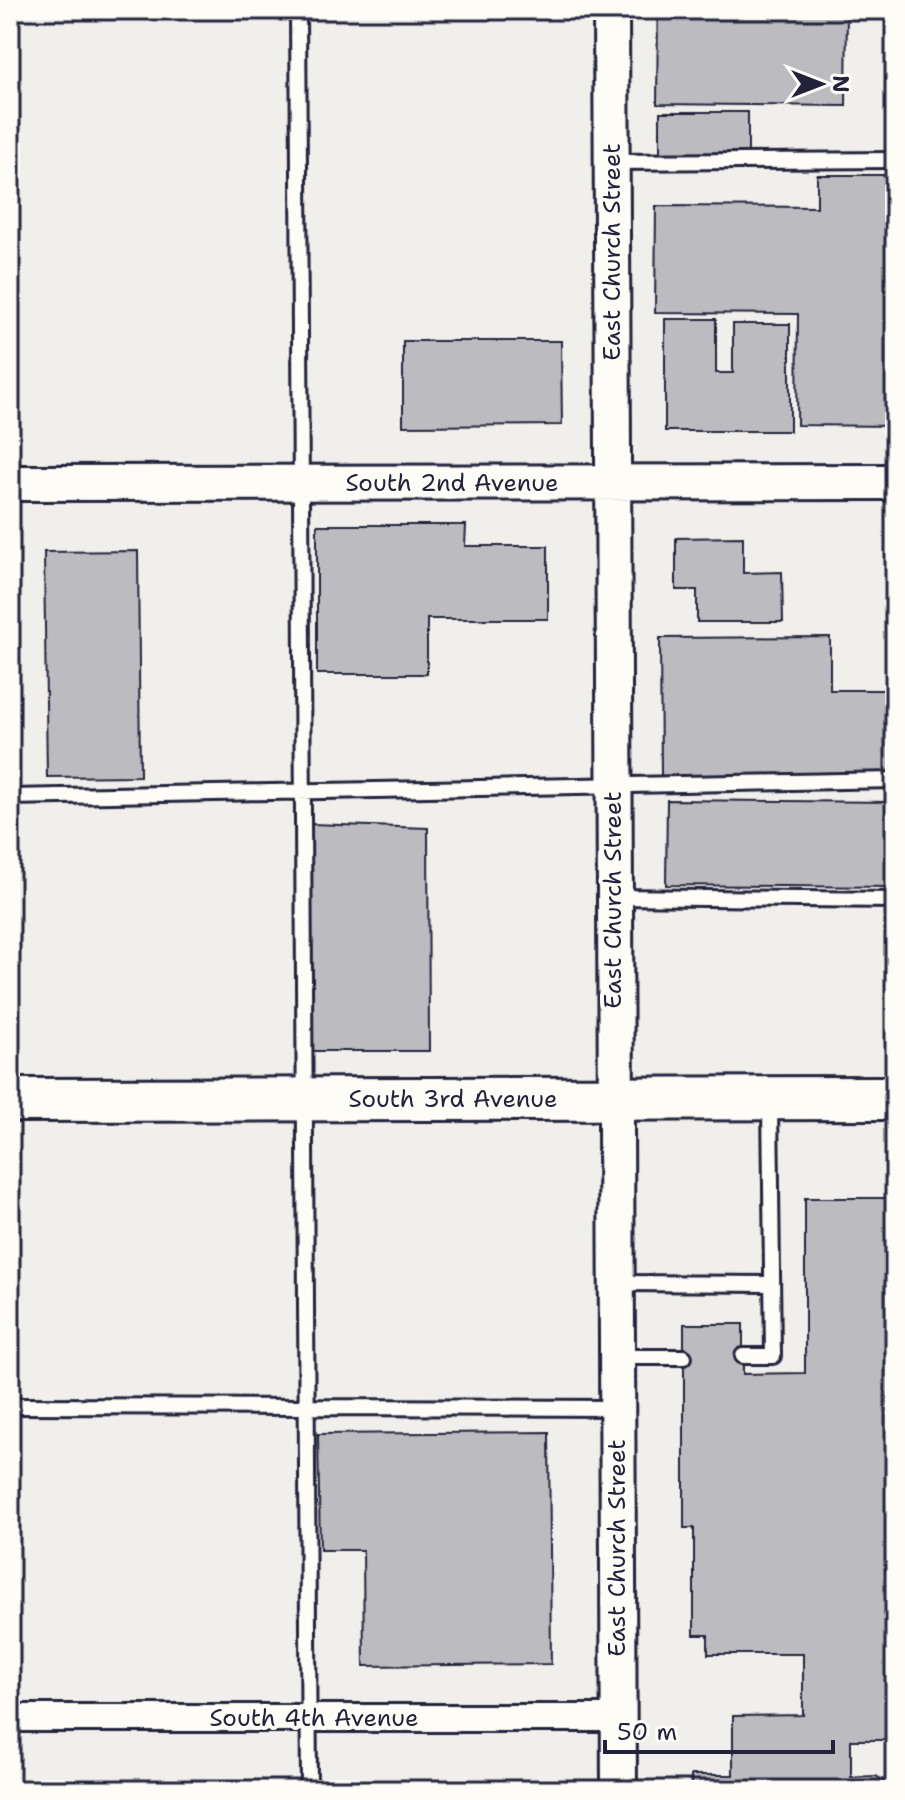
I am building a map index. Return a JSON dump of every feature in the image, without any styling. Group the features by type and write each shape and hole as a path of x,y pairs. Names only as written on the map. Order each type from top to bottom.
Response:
{"main road":[{"name":"South 3rd Avenue","path":"10,1100 895,1098"}],"street":[{"name":"East Church Street","path":"611,10 613,1099 619,1790"},
{"name":"South 2nd Avenue","path":"10,483 895,482"},
{"name":"South 4th Avenue","path":"10,1718 618,1718"}],"lane":[{"path":"298,10 309,1790"},
{"path":"612,162 895,160"},
{"path":"10,797 895,780"},
{"path":"613,897 895,900"},
{"path":"743,1356 773,1356 770,1099"},
{"path":"615,1283 772,1284"},
{"path":"615,1357 684,1357"},
{"path":"10,1406 616,1408"}],"building":[{"path":"658,10 847,10 846,106 657,104"},
{"path":"660,112 748,112 748,155 660,156"},
{"path":"817,175 895,175 895,426 797,425 798,314 655,313 656,206 817,207"},
{"path":"665,319 716,319 716,373 733,373 733,324 790,324 790,431 665,431"},
{"path":"403,341 561,341 562,425 403,426"},
{"path":"317,525 466,525 465,546 548,546 548,619 427,619 427,674 317,674"},
{"path":"743,537 743,573 782,572 783,622 697,622 697,590 676,590 676,538"},
{"path":"138,551 140,776 47,777 44,552"},
{"path":"830,637 830,690 895,690 895,775 661,776 660,638"},
{"path":"667,800 895,802 895,887 666,885"},
{"path":"311,824 428,828 429,1051 313,1051"},
{"path":"805,1198 895,1198 895,1740 851,1740 851,1777 876,1776 895,1790 691,1790 691,1775 733,1775 733,1716 803,1715 803,1654 708,1654 708,1635 694,1635 694,1528 684,1528 684,1324 743,1324 743,1374 805,1373"},
{"path":"549,1432 551,1664 364,1666 363,1550 320,1550 318,1434"}]}
